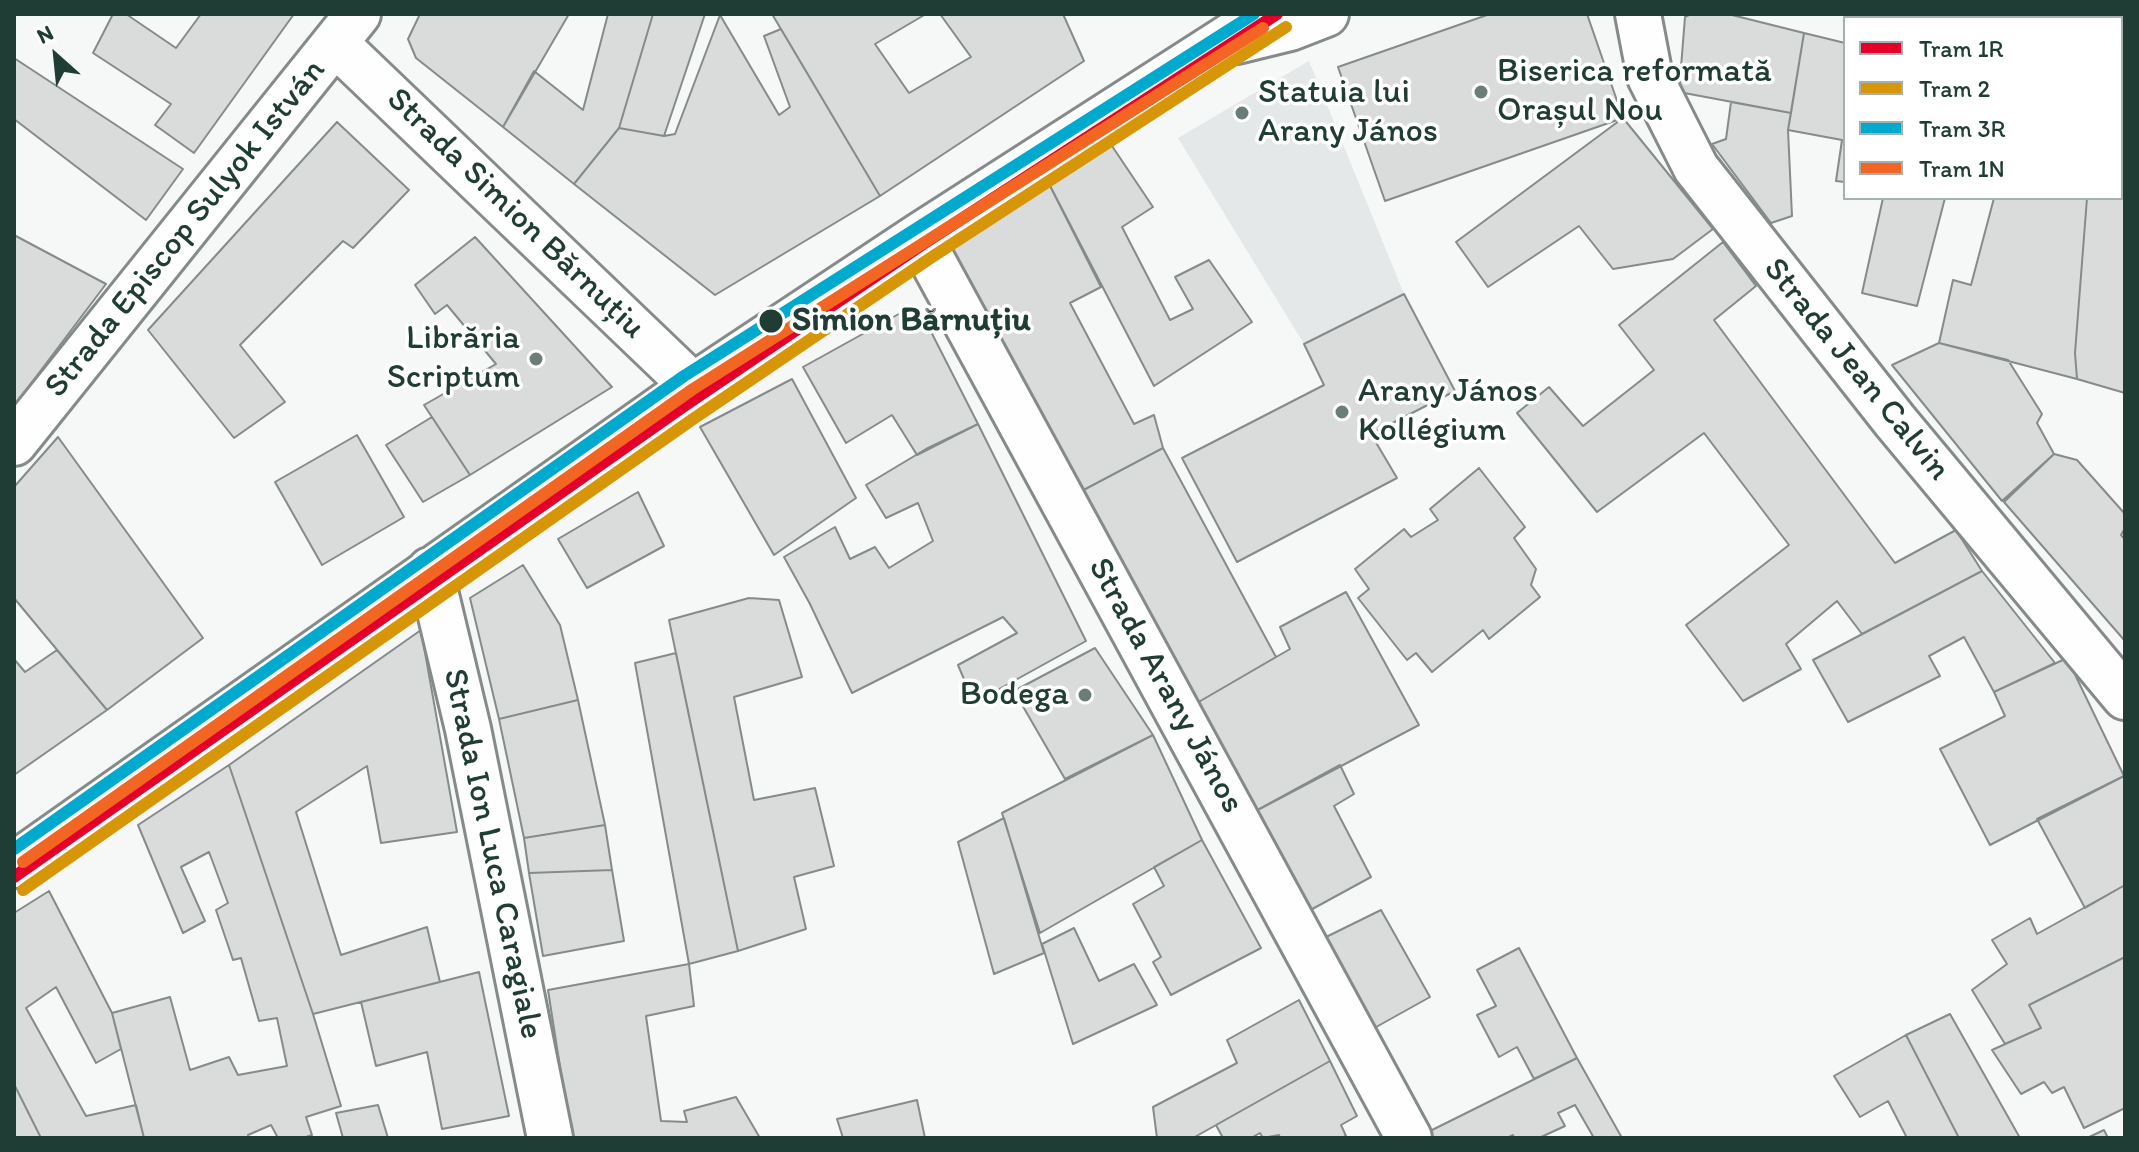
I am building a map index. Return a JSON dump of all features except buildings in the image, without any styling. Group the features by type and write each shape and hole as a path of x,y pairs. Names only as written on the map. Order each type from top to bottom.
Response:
{"street":[{"path":"14,865 693,386 919,236 1265,14"},
{"path":"1207,50 1290,28 1326,14"},
{"name":"Strada Jean Calvin","path":"1638,14 1650,77 1696,168 1895,421 2125,697"},
{"name":"Strada Simion Bărnuțiu","path":"346,29 693,386"},
{"name":"Strada Episcop Sulyok István","path":"14,443 346,29"},
{"name":"Strada Arany János","path":"919,236 1409,1138"},
{"name":"Strada Ion Luca Caragiale","path":"430,570 468,729 550,1138"}],"shaded area":[{"path":"1309,61 1404,294 1304,344 1178,138"}],"tram line":[{"name":"3R","path":"14,849 684,376 1254,14"},
{"name":"1R","path":"14,877 684,406 923,244 1277,14"},
{"name":"2","path":"23,890 693,419 932,257 1286,27"},
{"name":"1N","path":"23,862 693,389 1263,28"}],"place":[{"name":"Biserica reformată Orașul Nou","path":"1481,92"},
{"name":"Statuia lui Arany János","path":"1242,113"},
{"name":"Simion Bărnuțiu","path":"771,321"},
{"name":"Librăria Scriptum","path":"536,359"},
{"name":"Arany János Kollégium","path":"1342,412"},
{"name":"Bodega","path":"1085,695"}]}
